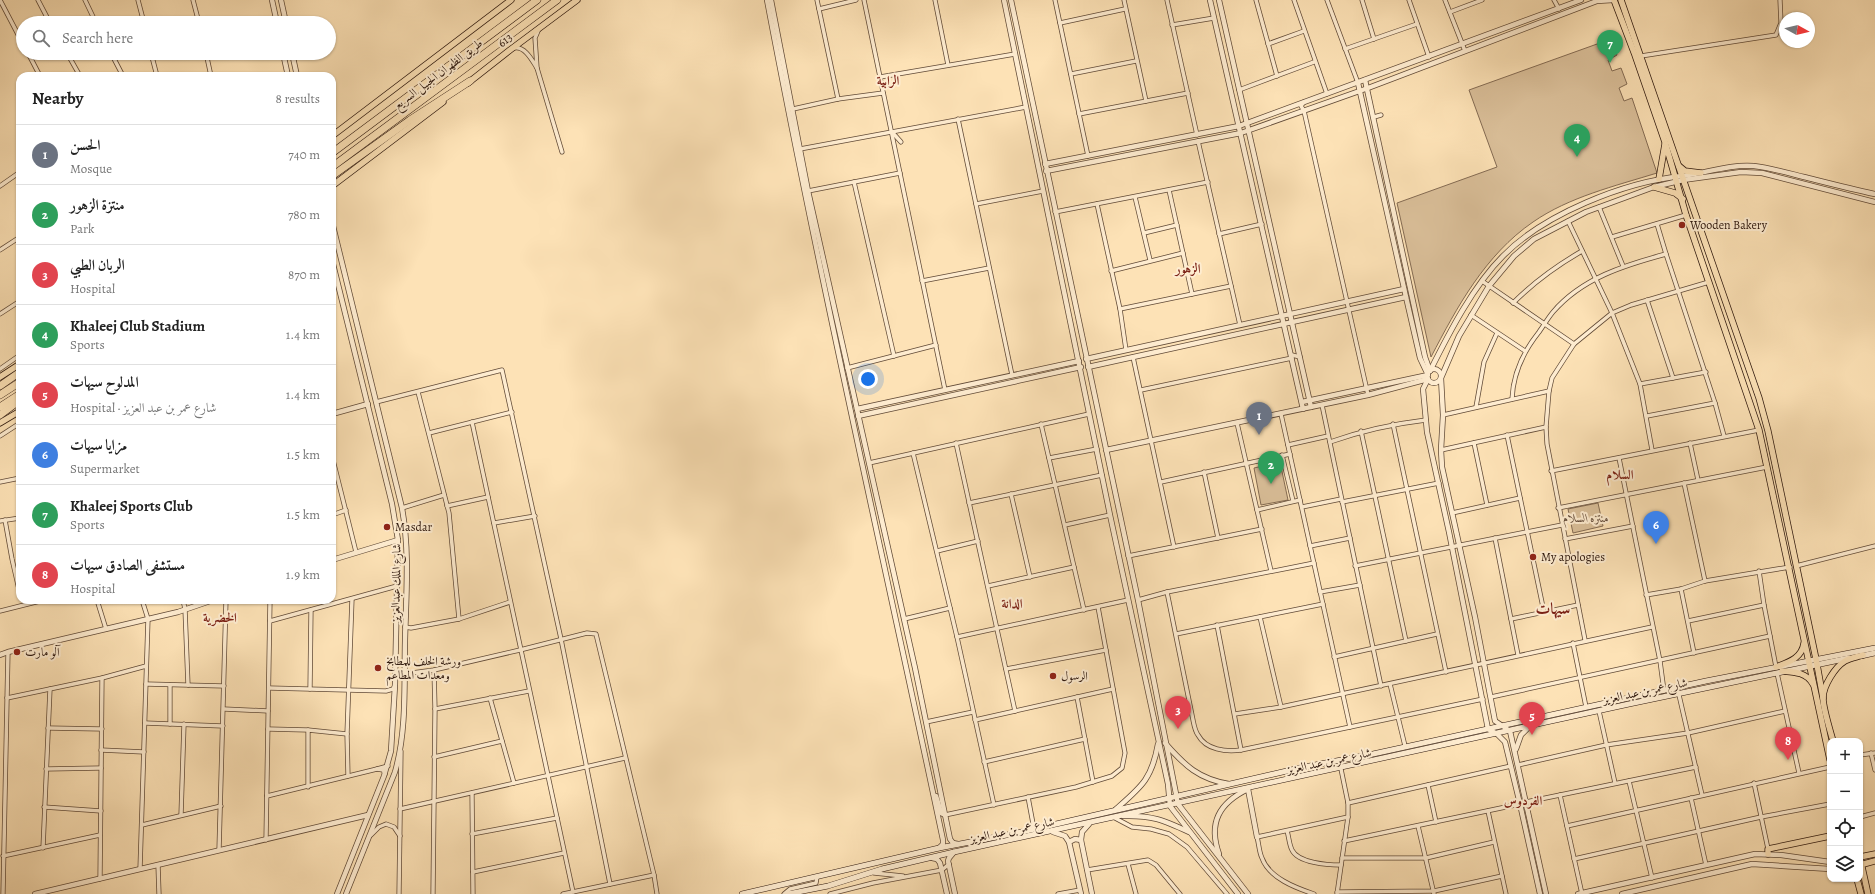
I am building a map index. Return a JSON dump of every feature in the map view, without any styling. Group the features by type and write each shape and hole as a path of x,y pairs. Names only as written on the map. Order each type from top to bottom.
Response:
{"highway":[{"name":"طريق الظهران الجبيل السريع","path":"336,150 537,0"},
{"name":"طريق الظهران الجبيل السريع","path":"336,164 557,0"},
{"path":"336,173 410,120 470,81"},
{"path":"0,386 16,375"},
{"path":"0,395 16,385"},
{"path":"0,407 16,397"},
{"path":"0,414 16,403"}],"main road":[{"path":"336,133 511,0"},
{"name":"613","path":"336,184 577,0"},
{"path":"1613,0 1635,55 1665,142 1683,199 1686,215 1759,430 1790,567 1827,746"},
{"path":"1621,0 1759,398 1768,431 1832,738"},
{"path":"1659,179 1665,142"},
{"path":"1678,165 1685,171 1701,173"},
{"path":"1654,187 1675,193 1683,199"},
{"path":"0,377 16,367"},
{"path":"0,423 16,413"},
{"path":"1778,670 1798,656 1803,649 1804,633"},
{"path":"1778,670 1875,648"},
{"path":"1816,661 1875,653"},
{"path":"1823,698 1828,683 1836,670 1845,661 1863,655"},
{"path":"1778,670 1804,675 1810,678 1815,688"},
{"name":"شارع عمر بن عبد العزيز","path":"742,894 939,848 1034,829 1116,809 1405,746 1664,691 1778,670"},
{"name":"شارع عمر بن عبد العزيز","path":"788,894 828,886 871,873 954,852 1053,832 1530,726 1678,695 1778,670"},
{"path":"1768,852 1827,837"},
{"path":"1863,860 1875,854"},
{"path":"1863,861 1875,861"},
{"path":"1863,873 1868,894"},
{"path":"1858,882 1861,894"}],"street":[{"path":"0,0 16,31"},
{"path":"38,0 46,16"},
{"path":"85,0 93,16"},
{"path":"138,0 142,16"},
{"path":"193,0 197,16"},
{"path":"272,0 275,16"},
{"path":"281,0 284,16"},
{"path":"767,0 788,113 943,840 943,844 939,848"},
{"path":"771,0 808,191 904,619 945,815 951,841 958,844"},
{"path":"818,0 838,99"},
{"path":"819,9 856,0"},
{"path":"864,0 945,390"},
{"path":"935,0 948,65"},
{"path":"1004,0 1128,600 1176,797 1178,804 1248,894"},
{"path":"1011,0 1110,474 1138,600 1162,741 1170,806 1238,894"},
{"path":"1056,0 1088,156"},
{"path":"1124,0 1136,61 1146,101"},
{"path":"1167,0 1240,325"},
{"path":"1210,0 1285,324 1303,409"},
{"path":"1219,0 1311,407"},
{"path":"1256,0 1277,76"},
{"path":"1294,0 1314,62 1327,94"},
{"path":"1327,0 1361,90 1420,358 1429,375"},
{"path":"1362,0 1374,39"},
{"path":"1409,0 1416,24 1430,57"},
{"path":"1446,0 1465,51"},
{"path":"1450,12 1481,0"},
{"path":"1554,0 1559,9"},
{"path":"1046,171 1198,138 1239,126 1246,122 1430,57 1581,0"},
{"path":"1045,164 1248,131 1368,88 1597,0 1613,0"},
{"path":"1641,56 1776,35 1781,23 1780,0"},
{"path":"1060,23 1126,9"},
{"path":"1172,25 1214,18"},
{"path":"1345,49 1416,24"},
{"path":"540,27 535,38 537,68 562,152"},
{"path":"1268,44 1304,31"},
{"path":"510,50 518,47 523,50 537,68"},
{"path":"880,77 1015,54"},
{"path":"32,60 38,72"},
{"path":"71,60 78,72"},
{"path":"114,60 120,72"},
{"path":"153,60 156,72"},
{"path":"208,60 210,72"},
{"path":"285,60 287,72"},
{"path":"294,60 296,72"},
{"path":"1071,74 1136,61"},
{"path":"1239,90 1314,62"},
{"path":"1365,80 1368,88 1429,375 1431,382 1435,383 1441,378 1459,336 1470,315 1489,286 1514,256 1534,239 1586,212 1654,187 1677,182 1682,178 1701,173 1752,166 1773,169 1875,194"},
{"path":"793,109 838,99 883,93"},
{"path":"1079,114 1188,93"},
{"path":"1304,102 1301,106 1304,111 1350,309 1368,395"},
{"path":"800,149 1026,107"},
{"path":"1374,117 1382,115"},
{"path":"958,119 1012,375"},
{"path":"892,132 901,142"},
{"path":"1540,894 1505,742 1497,734 1488,729 1426,420 1423,389 1444,344 1482,282 1502,256 1530,232 1562,214 1620,189 1675,176 1682,178 1741,172 1762,173 1875,202"},
{"path":"808,191 900,173"},
{"path":"0,186 16,175"},
{"path":"854,182 894,356"},
{"path":"1055,212 1208,182"},
{"path":"1169,190 1192,294"},
{"path":"976,204 1043,191"},
{"path":"1135,197 1150,260"},
{"path":"1097,204 1120,309 1126,350"},
{"path":"1599,207 1623,266"},
{"path":"1612,237 1686,215"},
{"path":"1568,221 1612,313 1640,384 1652,450"},
{"path":"1219,234 1262,224"},
{"path":"1657,224 1706,372 1724,436"},
{"path":"1144,233 1177,225"},
{"name":"شارع الملك عبدالعزيز","path":"336,238 402,508 407,552 402,738 395,772 346,894"},
{"path":"0,250 16,240"},
{"path":"1513,303 1538,279 1582,251"},
{"path":"1112,270 1183,253"},
{"path":"1512,399 1513,384 1525,351 1561,304 1596,279 1623,266 1666,254"},
{"path":"922,281 989,268"},
{"name":"شارع الملك عبدالعزيز","path":"336,276 392,504 398,540 395,685 392,741 388,766 338,894"},
{"path":"1482,282 1574,344"},
{"path":"1585,640 1551,471 1546,427 1549,391 1552,378 1574,344 1612,313 1647,300 1709,282"},
{"path":"1120,309 1231,286"},
{"path":"1086,359 1404,289"},
{"path":"1088,367 1406,297"},
{"path":"1647,300 1673,378"},
{"path":"0,314 16,304"},
{"path":"1470,315 1525,351"},
{"path":"1476,407 1484,362 1498,333"},
{"path":"847,368 936,345"},
{"path":"1141,390 1292,356 1300,357"},
{"path":"1133,357 1174,547"},
{"path":"0,369 16,359"},
{"path":"852,416 857,413 945,390 1079,361"},
{"path":"857,413 1080,367"},
{"path":"376,402 502,370 561,639 610,884"},
{"path":"1106,450 1368,395 1429,375 1435,370 1439,371 1441,378 1443,415 1441,450 1442,466 1484,662 1495,721 1510,731 1546,894"},
{"path":"1640,384 1706,372"},
{"path":"1302,402 1429,375"},
{"path":"1443,415 1549,391"},
{"path":"418,392 447,506 459,619"},
{"path":"1647,416 1715,403"},
{"path":"336,413 368,404"},
{"path":"1322,405 1381,686"},
{"path":"429,433 512,412"},
{"path":"869,463 1089,414"},
{"path":"1281,414 1350,727"},
{"path":"1330,442 1361,431 1393,424 1426,420"},
{"path":"472,422 572,892"},
{"path":"1237,423 1271,571"},
{"path":"1041,424 1084,610"},
{"path":"1393,424 1446,672"},
{"path":"0,436 16,426"},
{"path":"1441,450 1546,427"},
{"path":"1551,471 1759,430"},
{"path":"1361,431 1387,560 1406,641"},
{"path":"1288,445 1328,436"},
{"path":"1507,436 1544,612"},
{"path":"956,443 1015,711"},
{"path":"1474,443 1487,505"},
{"path":"1690,443 1698,480"},
{"path":"1049,458 1097,449"},
{"path":"913,453 957,637 994,805"},
{"path":"1160,482 1290,454"},
{"path":"1282,455 1293,501"},
{"path":"1619,458 1660,661 1664,691"},
{"path":"1558,508 1767,467"},
{"path":"336,471 356,552"},
{"path":"1204,472 1218,538"},
{"path":"969,503 1102,475 1107,477 1110,474"},
{"path":"0,482 16,479"},
{"path":"1302,508 1438,483"},
{"path":"1684,483 1705,581"},
{"path":"1105,490 1109,488 1114,491"},
{"path":"1011,494 1030,577"},
{"path":"402,508 444,495"},
{"path":"447,506 488,497"},
{"path":"1452,512 1520,498"},
{"path":"1257,510 1300,500"},
{"path":"336,514 346,510"},
{"path":"1064,525 1110,515"},
{"path":"494,524 535,516"},
{"path":"0,521 16,519"},
{"path":"5,520 16,574"},
{"path":"1356,566 1562,525"},
{"path":"1565,539 1633,526"},
{"path":"1128,556 1262,529"},
{"path":"1310,546 1350,538"},
{"path":"1495,538 1518,655"},
{"path":"336,559 398,540"},
{"path":"937,551 978,542"},
{"path":"1796,566 1875,546"},
{"path":"1138,600 1167,592 1314,563"},
{"path":"988,586 1074,567"},
{"path":"1646,595 1681,588 1705,581 1790,567"},
{"path":"1759,571 1770,636 1799,774"},
{"path":"1320,592 1360,585"},
{"path":"336,603 397,586"},
{"path":"1681,588 1694,653"},
{"path":"1167,592 1193,720 1198,736 1207,744 1219,750 1231,752 1483,699"},
{"path":"348,776 347,734 352,599"},
{"path":"957,637 1128,600"},
{"path":"405,627 411,628 459,619 510,602"},
{"path":"0,611 27,604"},
{"path":"98,604 106,629"},
{"path":"140,869 148,619 143,604"},
{"path":"183,604 185,609 188,685"},
{"path":"0,655 148,619 201,604"},
{"path":"219,850 226,604"},
{"path":"266,840 270,604"},
{"path":"270,621 333,604"},
{"path":"1176,634 1323,604"},
{"path":"1511,619 1578,605"},
{"path":"1688,621 1764,605"},
{"path":"945,815 1093,782 1112,776 1122,768 1125,753 1098,607"},
{"path":"904,619 950,608"},
{"path":"310,689 311,610"},
{"path":"1260,617 1280,707"},
{"path":"1217,625 1241,750"},
{"path":"1235,714 1280,707 1381,686 1585,640 1652,627"},
{"path":"404,674 434,670 587,633 593,633 598,637 625,758 654,875 656,894"},
{"path":"1334,657 1437,634"},
{"path":"1491,697 1770,636"},
{"path":"1573,643 1586,708"},
{"path":"1006,669 1106,650"},
{"path":"3,894 8,652"},
{"path":"396,662 398,675 397,707 400,710 403,708"},
{"path":"7,698 102,678 146,666"},
{"path":"433,894 432,802 435,709 434,670"},
{"path":"100,879 102,678"},
{"path":"146,684 224,686"},
{"path":"1390,684 1405,746"},
{"path":"170,685 170,724"},
{"path":"269,688 386,691 393,689 395,685"},
{"path":"42,848 50,689"},
{"path":"975,720 1113,689"},
{"path":"435,709 529,691"},
{"path":"1678,695 1702,795"},
{"path":"1077,697 1093,782"},
{"path":"490,698 514,783"},
{"path":"224,709 268,710"},
{"path":"1599,711 1615,783"},
{"path":"1518,765 1606,745 1688,733 1785,711"},
{"path":"926,722 973,712"},
{"path":"145,722 223,726"},
{"path":"181,815 184,724"},
{"path":"1515,755 1517,742 1521,735 1530,726"},
{"path":"48,728 102,729"},
{"path":"268,729 308,730 347,734"},
{"path":"308,730 308,787"},
{"path":"399,894 402,738"},
{"path":"984,762 1085,739"},
{"path":"434,757 502,741"},
{"path":"1162,741 1193,771 1213,781 1231,784"},
{"path":"1116,809 1142,786 1148,778 1162,741"},
{"path":"101,750 144,752"},
{"path":"1863,755 1873,753 1875,770"},
{"path":"400,809 625,758"},
{"path":"267,796 388,766"},
{"path":"1348,803 1511,766"},
{"path":"1526,802 1696,767"},
{"path":"46,769 101,768"},
{"path":"1341,768 1348,803 1348,817 1337,893 1434,893 1502,876"},
{"path":"1567,826 1827,768"},
{"path":"377,769 384,771 384,776"},
{"path":"1629,781 1652,878"},
{"path":"1754,783 1768,852"},
{"path":"1428,785 1436,822"},
{"path":"932,789 938,801 941,813 945,815"},
{"path":"1221,860 1215,844 1214,832 1216,818 1224,805 1233,796 1248,789 1262,860 1286,884 1314,894"},
{"path":"472,793 473,894"},
{"path":"1560,795 1582,894"},
{"path":"1028,797 1034,829"},
{"path":"1691,798 1706,865"},
{"path":"1344,841 1520,804"},
{"path":"1574,859 1761,817 1827,805"},
{"path":"142,825 221,806"},
{"path":"44,807 100,811"},
{"path":"1488,811 1506,894"},
{"path":"1863,816 1875,813"},
{"path":"35,894 366,817 369,814"},
{"path":"1123,816 1152,817 1165,821 1191,833"},
{"path":"1257,837 1348,817"},
{"path":"472,834 557,818"},
{"path":"1115,818 1132,827 1151,829 1170,834 1187,847 1227,894"},
{"path":"355,819 362,822 362,830"},
{"path":"368,838 379,826 386,824 394,827 401,837"},
{"path":"1089,824 1082,832 1081,840 1092,894"},
{"path":"1418,826 1434,893"},
{"path":"1287,831 1292,850 1296,855 1311,862 1341,865"},
{"path":"1053,832 1065,836 1069,842 1081,892 1058,894"},
{"path":"3,856 100,836"},
{"path":"1069,842 1075,839 1081,840"},
{"path":"1342,858 1426,858 1494,842"},
{"path":"954,852 949,858 949,864 955,894"},
{"path":"1578,894 1768,852 1827,862"},
{"path":"473,872 564,853"},
{"path":"932,858 939,860 947,894"},
{"path":"1086,870 1148,860 1156,865 1180,894"},
{"path":"830,894 942,870 949,864"},
{"path":"1128,864 1136,894"},
{"path":"1623,894 1752,864 1827,869"},
{"path":"158,865 159,894"},
{"path":"871,873 909,876"},
{"path":"563,894 654,875"},
{"path":"784,894 790,889 816,883 817,876"},
{"path":"350,894 352,878"}],"green space":[{"path":"1611,39 1617,55 1608,60 1612,71 1621,68 1627,84 1619,88 1624,101 1632,98 1657,173 1577,199 1547,213 1516,235 1486,266 1474,283 1451,319 1431,357 1397,203 1497,167 1469,90"},
{"path":"1280,462 1288,500 1261,505 1254,468"},
{"name":"منتزه السلام","path":"1598,503 1603,526 1573,533 1568,509"}],"place":[{"name":"Khaleej Sports Club","path":"1610,63"},
{"name":"Khaleej Club Stadium","path":"1577,157"},
{"name":"Wooden Bakery","path":"1682,225"},
{"name":"الحسن","path":"1259,435"},
{"name":"منتزة الزهور","path":"1271,484"},
{"name":"Masdar","path":"387,527"},
{"name":"مزايا سيهات","path":"1656,544"},
{"name":"My apologies","path":"1533,557"},
{"name":"آلو مارت","path":"17,652"},
{"name":"ورشة الخلف للمطابخ ومعدات المطاعم","path":"378,668"},
{"name":"الرسول","path":"1053,676"},
{"name":"الربان الطبي","path":"1178,729"},
{"name":"المدلوح سيهات","path":"1532,735"},
{"name":"مستشفى الصادق سيهات","path":"1788,760"}],"district":[{"name":"الرابية","path":"888,80"},
{"name":"الزهور","path":"1188,268"},
{"name":"السلام","path":"1620,474"},
{"name":"الدانة","path":"1012,603"},
{"name":"سيهات","path":"1553,608"},
{"name":"الخضرية","path":"220,617"},
{"name":"الفردوس","path":"1523,800"}]}
